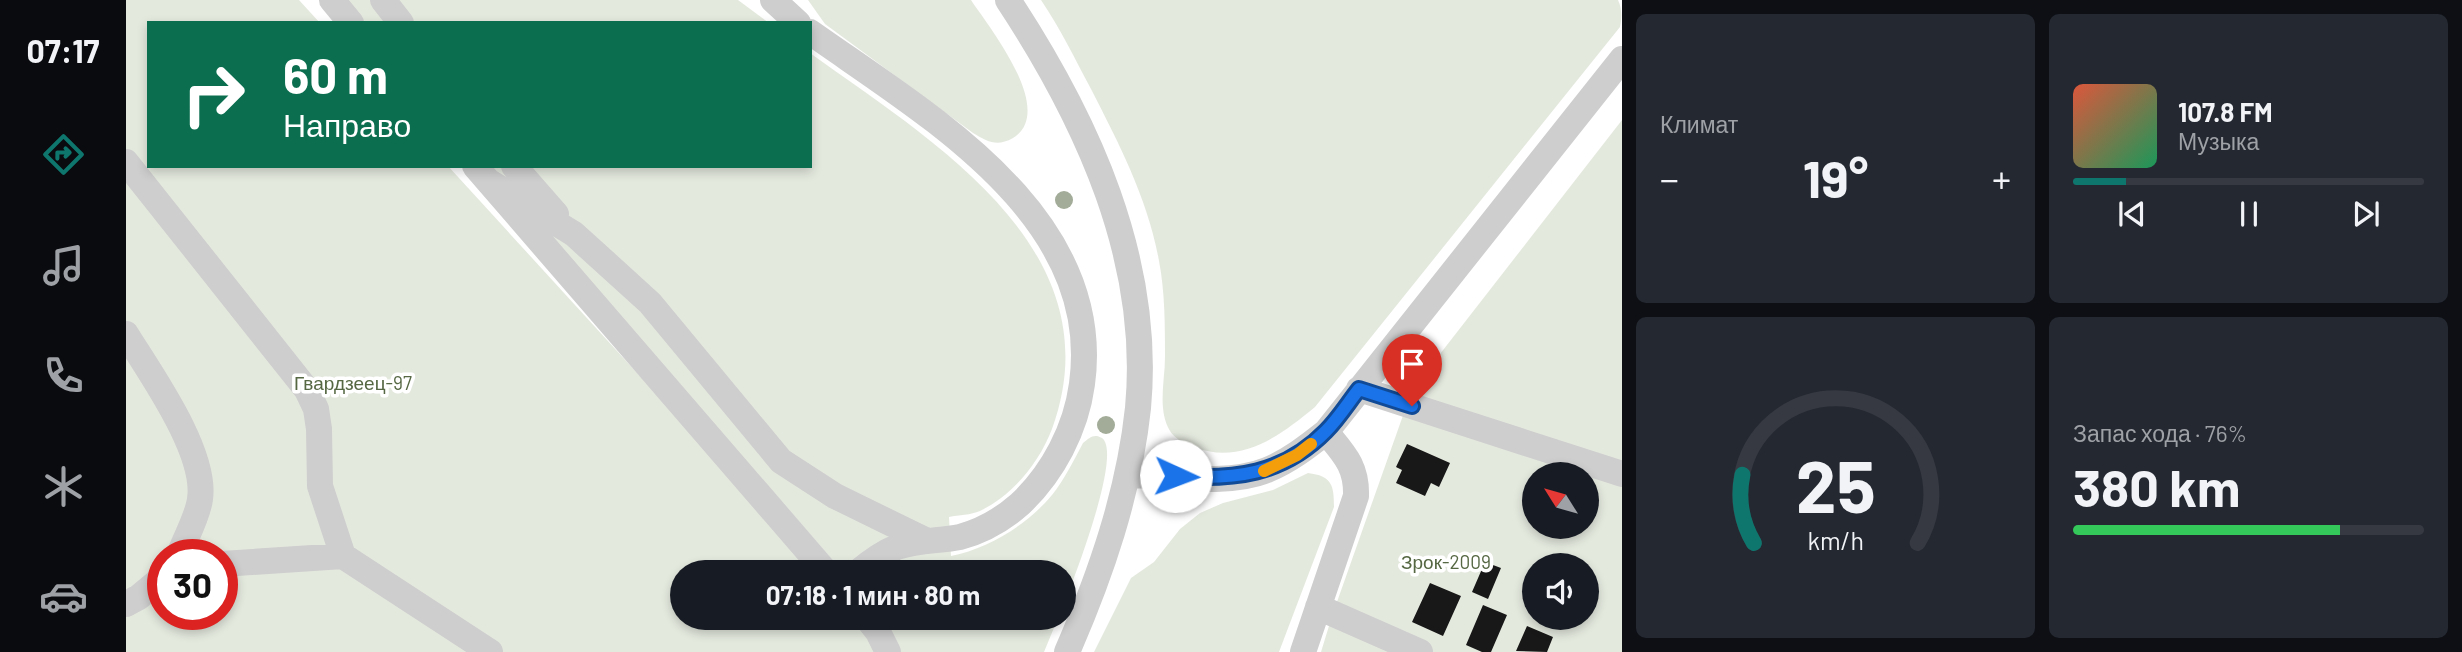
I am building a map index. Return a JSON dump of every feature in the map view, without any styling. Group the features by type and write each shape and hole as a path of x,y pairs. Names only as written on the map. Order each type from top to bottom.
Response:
{"street":[{"path":"332,0 349,21"},
{"path":"383,0 399,21"},
{"path":"773,0 796,21"},
{"path":"1008,0 1059,84 1091,151 1116,214 1132,276 1139,341 1138,407 1127,475 1109,544 1067,652"},
{"path":"812,33 911,104 991,168 1024,204 1052,244 1073,285 1085,362 1080,399 1067,439 1044,477 1019,505 990,526 959,537 925,540 897,547 872,560"},
{"path":"1127,475 1235,477 1265,471 1297,455 1326,432 1622,59"},
{"path":"126,162 307,390 316,409 319,429 320,486 343,556"},
{"path":"516,168 574,234 650,303 781,461 835,496 925,540"},
{"path":"482,174 574,234"},
{"path":"482,174 816,560"},
{"path":"126,334 173,410 198,470 200,499 185,539"},
{"path":"1359,389 1622,474"},
{"path":"1303,652 1356,496 1356,480 1351,465 1326,432"},
{"path":"238,563 343,556 491,652"},
{"path":"126,604 147,591"},
{"path":"1318,607 1420,652"},
{"path":"876,630 888,652"}],"green space":[{"name":"Гвардзеец-97","path":"126,0 299,0 318,21 147,21 147,168 450,168 808,560 670,560 670,630 867,630 882,652 126,652"},
{"path":"342,0 738,0 766,21 361,21"},
{"path":"808,0 971,0 1015,69 1028,109 1025,125 1013,138 1002,142 988,141 978,136 825,24"},
{"path":"1041,0 1618,0 1621,17 1620,27 1315,407 1288,428 1260,444 1245,450 1213,452 1181,441 1172,434 1166,422 1163,404 1165,345 1162,285 1148,216 1112,130"},
{"path":"812,54 957,163 1001,207 1036,255 1059,307 1065,365 1047,442 1032,466 1003,496 980,511 949,517 951,556 993,541 1031,516 1056,489 1083,443 1096,436 1102,438 1107,448 1106,467 1086,545 1076,572 1076,560 833,560 491,168 812,168"},
{"name":"Зрок-2009","path":"1622,120 1622,652 1321,652 1412,390"},
{"path":"1308,473 1327,479 1332,487 1334,507 1279,652 1094,652 1131,578 1154,562 1180,529 1200,513 1223,503 1273,490"},
{"path":"883,630 1053,630 1044,652 896,652"}],"building":[{"path":"1407,444 1450,463 1439,487 1431,483 1425,496 1396,483 1402,470 1396,467"},
{"path":"1485,562 1501,568 1488,599 1472,592"},
{"path":"1430,583 1461,596 1443,636 1412,622"},
{"path":"1483,605 1507,615 1491,652 1482,652 1466,645"},
{"path":"1525,630 1536,630 1553,637 1547,652 1516,651"}],"slow traffic":[{"path":"1264,471 1297,455 1311,444"}],"route":[{"path":"1176,476 1235,477 1265,471 1297,455 1326,432 1359,389 1412,406"}]}
